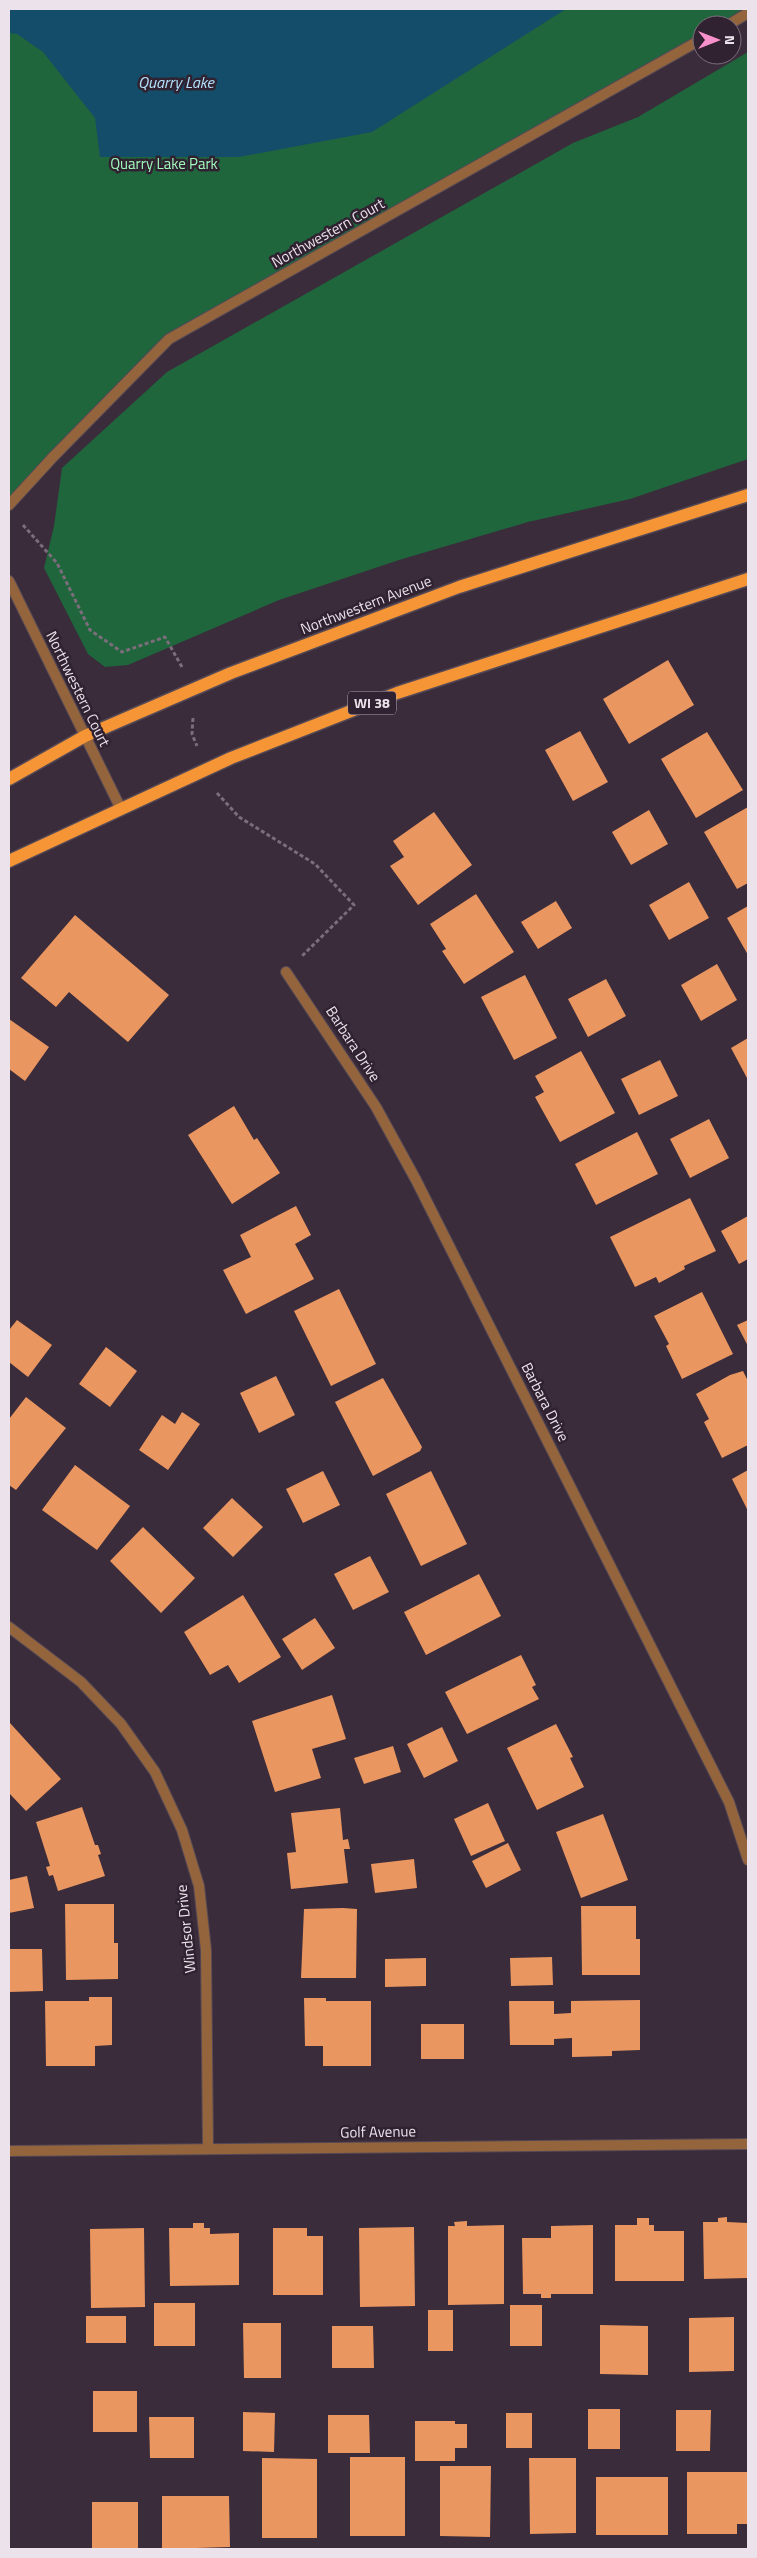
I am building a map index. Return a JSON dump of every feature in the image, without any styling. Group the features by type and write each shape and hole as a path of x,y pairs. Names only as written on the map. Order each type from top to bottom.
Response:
{"main road":[{"name":"Northwestern Avenue","path":"9,780 85,736 193,689 459,587 748,496"},
{"name":"WI 38","path":"9,862 231,758 397,693 748,579"}],"street":[{"name":"Northwestern Court","path":"9,505 53,457 169,339 692,45"},
{"name":"Northwestern Court","path":"9,581 122,809"},
{"name":"Barbara Drive","path":"286,972 376,1107 416,1180 729,1802 748,1860"},
{"name":"Windsor Drive","path":"9,1627 81,1682 122,1724 155,1772 182,1830 199,1886 206,1950 208,2149"},
{"name":"Golf Avenue","path":"9,2151 748,2144"}],"path":[{"path":"21,523 58,563 90,630 122,652 165,637 193,689 192,734 206,771 218,795 238,817 315,864 354,904 286,972"}],"green space":[{"name":"Quarry Lake Park","path":"9,9 748,9 740,15 692,15 692,45 169,339 9,505"},
{"path":"748,52 748,459 630,499 528,522 399,560 279,600 128,665 105,667 88,654 44,568 54,526 62,468 167,372 573,143 638,117 726,65 742,65 742,56"}],"water":[{"name":"Quarry Lake","path":"9,9 566,9 372,132 239,157 100,157 95,118 43,52 17,34 9,33"}],"building":[{"path":"668,660 694,705 629,744 603,699"},
{"path":"580,731 608,782 573,801 545,750"},
{"path":"707,732 743,790 696,818 661,759"},
{"path":"748,807 748,883 737,889 704,832"},
{"path":"649,810 668,844 631,865 612,832"},
{"path":"434,812 472,865 418,905 390,866 404,857 393,841"},
{"path":"689,882 709,918 669,940 649,905"},
{"path":"476,894 514,952 464,984 442,951 446,949 430,924"},
{"path":"556,901 572,928 538,949 521,922"},
{"path":"748,906 748,955 727,918"},
{"path":"75,915 169,995 128,1042 69,992 56,1007 21,978"},
{"path":"717,964 737,1000 701,1021 681,985"},
{"path":"525,975 557,1038 514,1060 481,997"},
{"path":"606,979 626,1016 588,1037 568,999"},
{"path":"9,1019 49,1047 25,1081 9,1069"},
{"path":"748,1038 748,1080 731,1048"},
{"path":"581,1051 615,1113 560,1142 535,1097 544,1092 535,1076"},
{"path":"660,1060 678,1096 639,1115 621,1079"},
{"path":"234,1106 254,1140 257,1138 280,1173 232,1204 188,1135"},
{"path":"709,1119 729,1158 690,1178 670,1139"},
{"path":"637,1132 658,1174 596,1205 575,1164"},
{"path":"690,1198 716,1251 684,1266 685,1269 659,1283 656,1277 635,1287 610,1237"},
{"path":"296,1206 311,1235 295,1244 314,1279 246,1314 223,1270 251,1257 240,1235"},
{"path":"748,1216 748,1259 739,1264 721,1231"},
{"path":"339,1289 376,1364 331,1386 294,1311"},
{"path":"702,1292 733,1354 682,1379 666,1346 669,1344 654,1316"},
{"path":"17,1320 52,1345 28,1377 9,1362 9,1330"},
{"path":"748,1320 748,1346 737,1325"},
{"path":"106,1347 137,1371 110,1407 79,1384"},
{"path":"743,1371 748,1381 748,1445 722,1458 704,1422 709,1419 696,1394 730,1375"},
{"path":"276,1376 295,1415 259,1433 240,1393"},
{"path":"383,1378 422,1447 420,1451 373,1476 335,1402"},
{"path":"26,1397 66,1428 16,1490 9,1485 9,1419"},
{"path":"182,1412 200,1424 168,1470 139,1450 162,1415 175,1424"},
{"path":"75,1465 130,1506 97,1550 42,1510"},
{"path":"748,1470 748,1511 732,1479"},
{"path":"323,1471 340,1505 303,1523 286,1489"},
{"path":"431,1471 467,1544 421,1566 386,1494"},
{"path":"232,1498 263,1527 233,1557 203,1528"},
{"path":"143,1527 195,1578 161,1613 110,1561"},
{"path":"370,1556 389,1592 353,1610 334,1574"},
{"path":"479,1574 501,1616 426,1655 404,1612"},
{"path":"243,1595 281,1657 239,1683 228,1665 210,1675 184,1632"},
{"path":"315,1618 335,1648 302,1670 282,1639"},
{"path":"521,1655 536,1685 532,1687 539,1699 467,1734 445,1692"},
{"path":"332,1695 346,1739 312,1749 321,1778 275,1792 252,1721"},
{"path":"10,1723 61,1779 26,1811 9,1793"},
{"path":"556,1724 573,1757 570,1758 584,1787 537,1810 507,1748"},
{"path":"442,1727 458,1761 424,1778 407,1744"},
{"path":"393,1746 401,1772 364,1784 354,1758"},
{"path":"488,1803 505,1841 471,1856 454,1819"},
{"path":"82,1807 95,1845 98,1845 101,1854 98,1855 105,1876 58,1891 53,1875 49,1876 46,1867 50,1866 36,1822"},
{"path":"340,1808 343,1840 348,1839 350,1849 344,1849 348,1883 291,1889 287,1853 296,1852 291,1813"},
{"path":"603,1814 628,1880 581,1898 556,1832"},
{"path":"508,1843 521,1870 486,1888 472,1861"},
{"path":"414,1859 417,1888 375,1893 371,1864"},
{"path":"27,1876 34,1908 9,1913 9,1880"},
{"path":"65,1904 114,1904 114,1943 118,1943 118,1979 66,1980"},
{"path":"581,1906 636,1906 636,1939 640,1939 640,1975 582,1975"},
{"path":"304,1909 357,1909 356,1978 301,1978"},
{"path":"9,1949 42,1949 43,1991 9,1992"},
{"path":"552,1957 553,1985 511,1986 510,1958"},
{"path":"426,1958 426,1986 385,1987 385,1959"},
{"path":"89,1997 112,1997 112,2045 95,2046 95,2066 46,2066 45,2001 89,2001"},
{"path":"304,1998 326,1998 326,2001 371,2001 371,2066 323,2066 323,2046 305,2046"},
{"path":"640,2000 640,2050 612,2051 612,2056 572,2057 572,2038 554,2039 554,2045 510,2045 509,2001 554,2001 554,2014 571,2013 571,2001"},
{"path":"421,2024 464,2024 464,2059 421,2059"},
{"path":"727,2217 727,2222 748,2223 748,2278 704,2279 703,2222 718,2222 718,2218"},
{"path":"637,2218 649,2218 649,2225 654,2225 654,2231 684,2231 684,2281 615,2281 615,2225 637,2225"},
{"path":"467,2221 467,2226 504,2225 504,2304 448,2305 448,2226 455,2226 454,2222"},
{"path":"193,2223 204,2223 204,2228 210,2228 210,2234 239,2233 239,2285 170,2286 169,2228 193,2228"},
{"path":"593,2225 593,2294 551,2294 551,2298 541,2298 541,2294 523,2294 522,2238 551,2238 551,2226"},
{"path":"414,2227 415,2306 360,2307 359,2228"},
{"path":"144,2228 145,2307 91,2308 90,2229"},
{"path":"273,2228 307,2228 307,2236 323,2236 323,2295 273,2295"},
{"path":"154,2303 195,2303 195,2346 154,2346"},
{"path":"510,2305 542,2305 542,2346 510,2346"},
{"path":"428,2310 453,2310 453,2351 428,2351"},
{"path":"86,2316 126,2316 126,2343 86,2343"},
{"path":"734,2317 734,2371 689,2372 689,2318"},
{"path":"243,2323 281,2323 281,2378 244,2378"},
{"path":"600,2325 648,2326 648,2375 600,2374"},
{"path":"332,2326 373,2326 374,2368 332,2368"},
{"path":"93,2391 137,2391 137,2432 93,2432"},
{"path":"588,2409 620,2409 620,2449 588,2449"},
{"path":"676,2410 711,2410 710,2451 676,2451"},
{"path":"243,2412 275,2413 274,2452 243,2451"},
{"path":"506,2413 532,2413 532,2448 506,2448"},
{"path":"328,2415 369,2415 370,2453 328,2453"},
{"path":"149,2417 194,2417 194,2458 150,2458"},
{"path":"415,2421 455,2421 455,2424 467,2424 467,2448 455,2448 455,2461 415,2461"},
{"path":"350,2457 405,2457 405,2536 350,2536"},
{"path":"262,2458 317,2459 317,2538 262,2538"},
{"path":"529,2458 576,2458 576,2533 530,2534"},
{"path":"440,2466 491,2466 490,2537 440,2536"},
{"path":"687,2472 748,2472 748,2524 737,2524 737,2534 687,2534"},
{"path":"596,2477 668,2477 668,2535 596,2535"},
{"path":"162,2496 229,2496 230,2547 162,2549"},
{"path":"92,2502 138,2502 138,2549 92,2549"}]}
